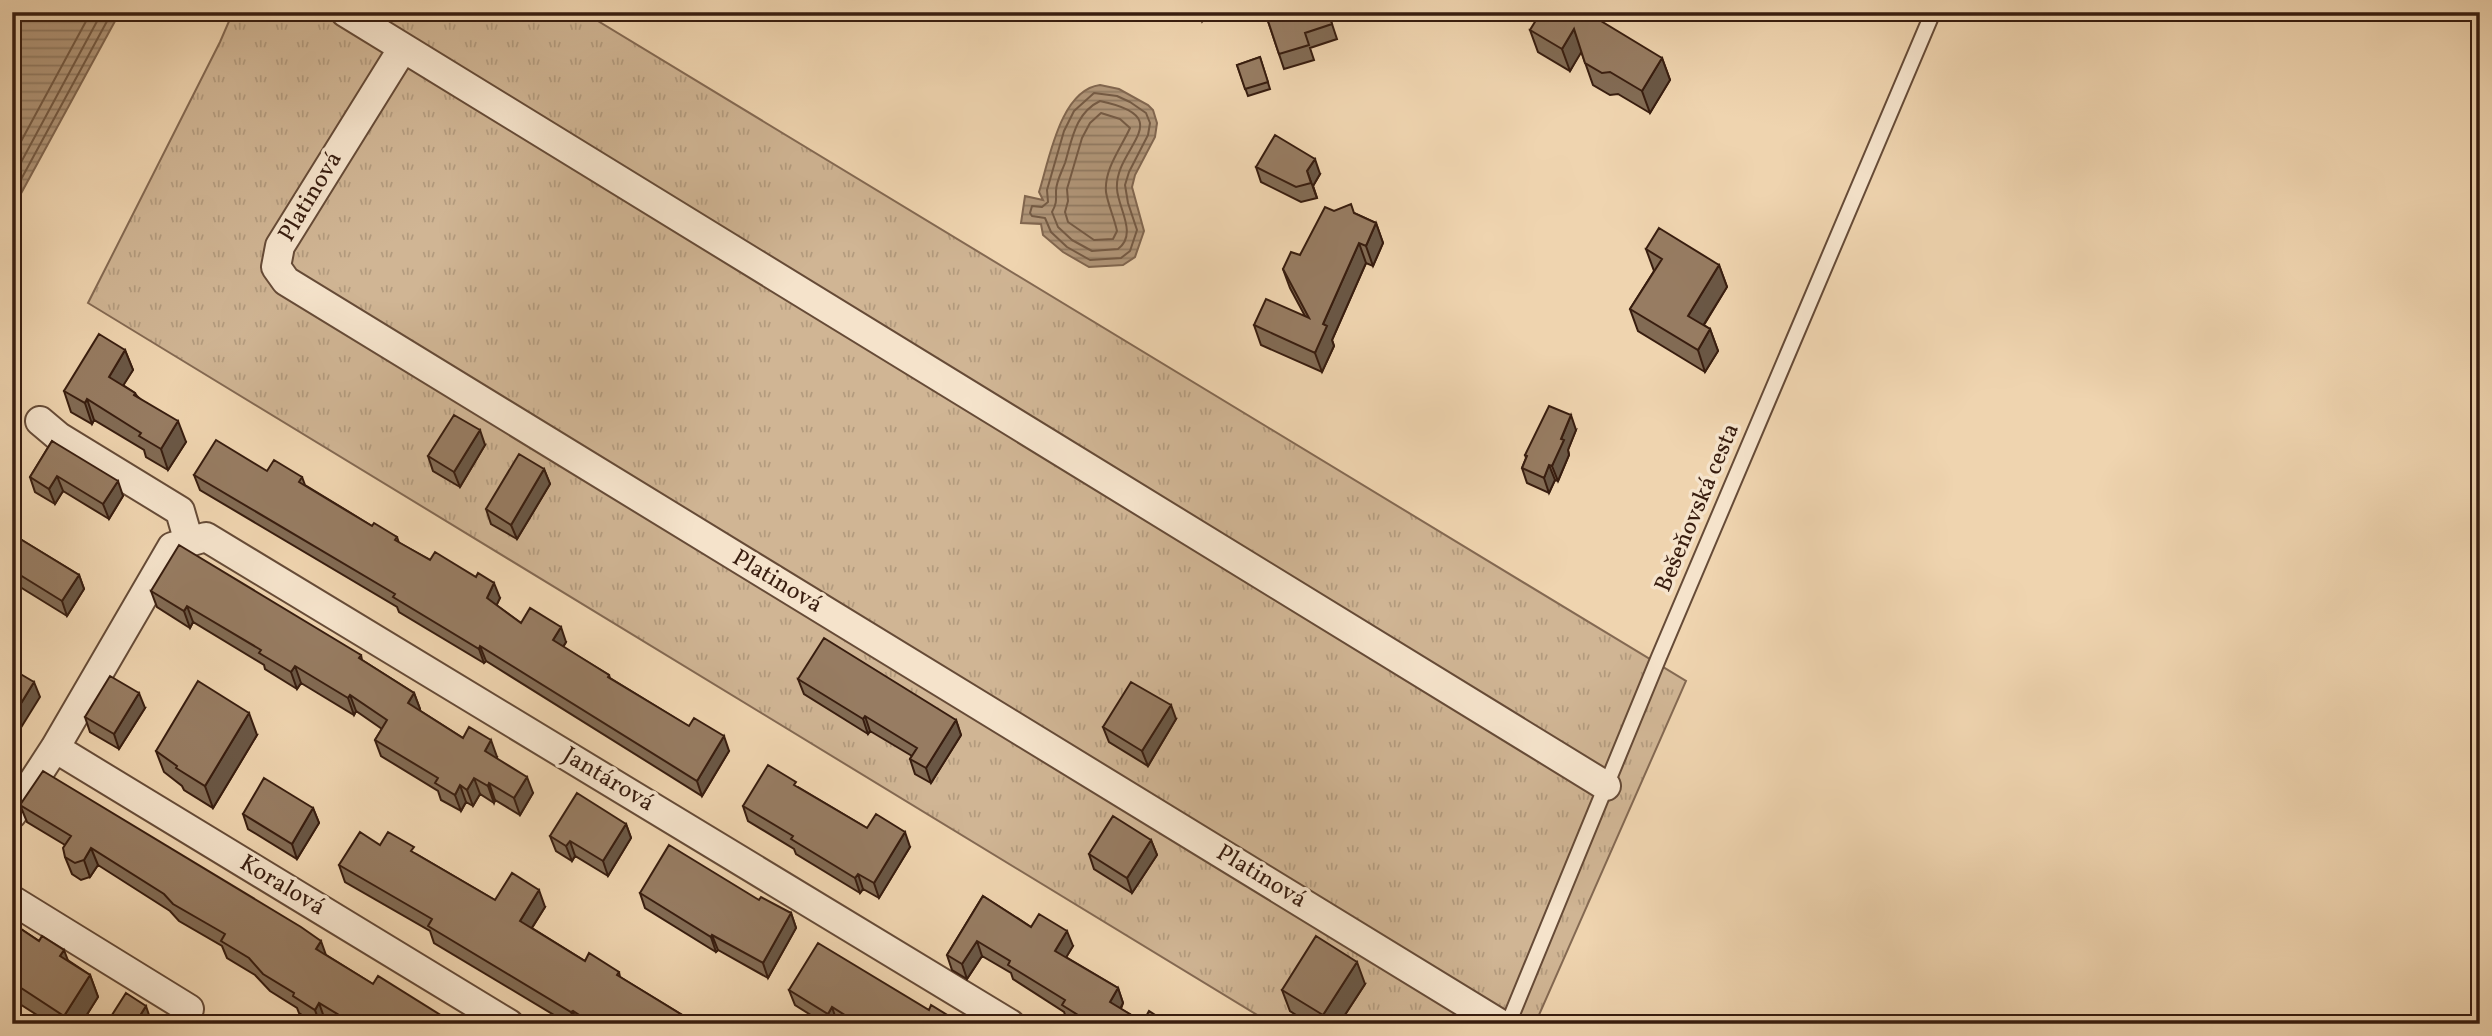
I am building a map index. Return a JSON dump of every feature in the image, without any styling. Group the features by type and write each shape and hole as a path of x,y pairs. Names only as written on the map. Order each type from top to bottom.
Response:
{"street":[{"path":"345,12 1606,786"},
{"name":"Platinová","path":"403,48 280,246 276,267 286,281 1500,1024"},
{"path":"12,814 55,748 172,547 197,539 180,511 59,436 40,421"},
{"name":"Jantárová","path":"197,539 1010,1024"},
{"name":"Koralová","path":"55,748 509,1024"},
{"path":"12,900 189,1009"}],"lane":[{"name":"Bešeňovská cesta","path":"1508,1024 1933,12"}],"green space":[{"path":"233,12 583,12 1686,681 1535,1024 1272,1024 88,303"}],"water":[{"path":"12,12 120,12 12,210"},
{"path":"1100,85 1119,89 1148,105 1153,110 1157,123 1155,137 1135,175 1132,187 1144,231 1135,257 1123,265 1089,267 1063,252 1043,235 1041,224 1021,223 1025,196 1043,200 1039,192 1052,146 1066,113 1075,99 1086,90"}],"building":[{"path":"1265,12 1328,12 1332,24 1305,33 1309,45 1279,54"},
{"path":"1541,12 1586,12 1662,58 1642,91 1610,72 1602,73 1585,63 1574,29 1562,49 1530,30"},
{"path":"1260,57 1268,82 1245,89 1237,65"},
{"path":"1275,135 1315,159 1307,171 1311,183 1296,187 1256,167"},
{"path":"1351,204 1354,213 1376,223 1366,246 1359,243 1323,324 1327,326 1315,353 1254,325 1266,299 1309,318 1283,269 1291,252 1300,255 1325,207 1334,211"},
{"path":"1659,228 1719,265 1688,316 1710,329 1698,350 1630,309 1662,259 1646,249"},
{"path":"99,334 125,350 109,377 178,421 161,449 87,399 85,403 64,391"},
{"path":"1549,406 1571,415 1561,439 1564,440 1544,478 1522,468 1527,456 1525,455"},
{"path":"454,415 480,430 454,472 428,456"},
{"path":"216,440 267,471 274,460 302,477 299,482 372,526 374,523 397,537 395,540 430,560 435,552 476,577 478,573 494,583 487,598 521,623 530,608 561,627 553,640 609,675 608,677 689,726 694,718 724,736 697,781 480,646 479,649 393,597 395,594 194,475"},
{"path":"52,441 118,481 103,504 57,476 49,489 30,477"},
{"path":"519,454 544,469 511,525 486,509"},
{"path":"12,534 79,575 62,601 12,570"},
{"path":"179,545 361,655 359,658 414,693 408,703 463,738 469,727 491,740 485,751 527,777 514,798 489,783 488,786 474,778 467,790 460,785 455,795 435,783 438,778 375,740 387,720 350,695 348,698 295,666 291,672 259,653 261,650 187,606 184,611 151,591"},
{"path":"824,638 956,720 926,768 910,759 917,748 798,679"},
{"path":"12,669 34,682 12,718"},
{"path":"110,676 139,693 114,734 85,717"},
{"path":"198,681 249,713 205,786 176,768 177,766 156,751"},
{"path":"1131,682 1171,705 1142,751 1103,727"},
{"path":"768,765 796,782 794,785 867,828 876,814 905,832 874,883 858,874 855,878 743,806"},
{"path":"43,771 301,927 321,941 316,949 373,984 378,976 455,1024 354,1024 319,1003 315,1010 263,974 249,958 221,941 225,934 173,904 164,894 91,848 84,860 75,863 65,857 63,848 71,836 20,805"},
{"path":"264,778 313,808 292,844 243,814"},
{"path":"577,793 626,824 603,861 570,841 566,846 550,836"},
{"path":"1113,816 1151,840 1127,878 1089,854"},
{"path":"360,832 380,845 388,832 414,847 411,851 495,900 512,873 539,890 520,921 585,961 589,953 619,972 617,975 697,1024 593,1024 571,1012 428,926 432,919 339,865"},
{"path":"669,845 759,900 761,897 791,913 763,963 712,935 711,937 640,893"},
{"path":"983,896 1031,927 1039,914 1067,931 1055,951 1118,988 1110,1002 1143,1022 1149,1011 1169,1024 1100,1024 1089,1016 1086,1020 1062,1005 1065,1000 1008,965 1010,961 977,941 962,964 947,955"},
{"path":"12,923 39,941 42,936 64,950 60,956 90,975 64,1016 12,982"},
{"path":"1316,936 1357,962 1323,1015 1282,990"},
{"path":"818,943 929,1010 931,1005 962,1024 859,1024 832,1007 828,1014 789,990"},
{"path":"126,993 146,1006 141,1014 156,1024 113,1024 117,1018 112,1015"}]}
